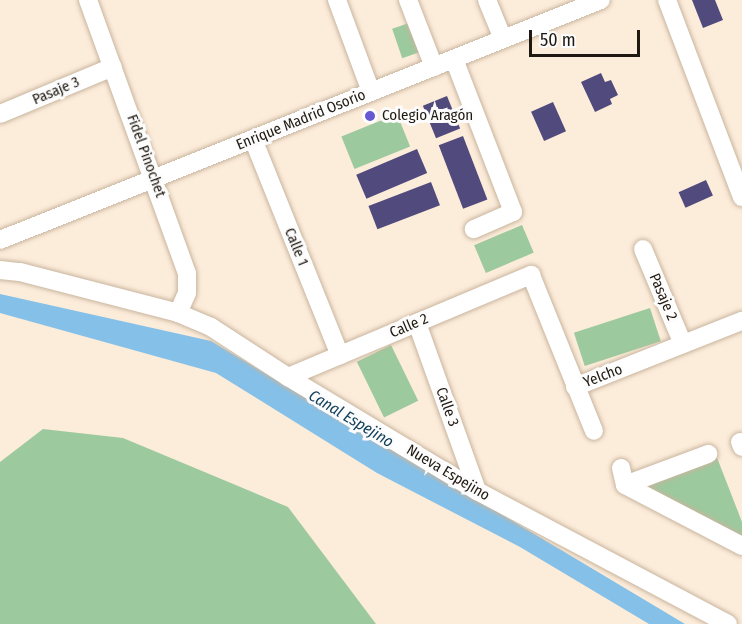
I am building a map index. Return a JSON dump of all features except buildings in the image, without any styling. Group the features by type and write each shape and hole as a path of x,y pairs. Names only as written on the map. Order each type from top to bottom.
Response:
{"street":[{"name":"Fidel Pinochet","path":"88,0 187,273 187,293 178,313"},
{"path":"337,0 371,92"},
{"path":"408,0 434,67"},
{"path":"487,0 503,39"},
{"name":"Enrique Madrid Osorio","path":"0,240 601,0"},
{"path":"667,0 742,197"},
{"path":"454,59 513,212 474,229"},
{"name":"Pasaje 3","path":"0,114 113,67"},
{"name":"Calle 1","path":"253,139 340,355"},
{"name":"Pasaje 2","path":"643,249 683,344"},
{"path":"0,257 20,272"},
{"name":"Nueva Espejino","path":"0,270 20,272 178,313 220,332 288,377 477,491 728,624"},
{"name":"Calle 2","path":"288,377 531,275"},
{"name":"Yelcho","path":"531,275 575,387 742,321"},
{"name":"Calle 3","path":"417,322 477,491"},
{"path":"575,387 594,430"},
{"path":"708,454 623,477 742,546"}],"green space":[{"path":"412,22 422,51 402,58 392,29"},
{"path":"397,114 410,146 354,169 341,136"},
{"path":"522,225 534,253 486,273 474,245"},
{"path":"650,308 661,341 585,366 574,333"},
{"path":"391,345 418,401 384,417 357,362"},
{"path":"43,429 123,438 288,507 376,624 0,624 0,462"},
{"path":"716,455 742,522 742,540 646,491 648,482"}],"water":[{"path":"0,294 211,341 685,624 649,624 520,547 377,473 216,373 0,313"}],"place":[{"name":"Colegio Aragón","path":"370,116"}],"water label":[{"name":"Canal Espejino","path":"351,419"}]}
